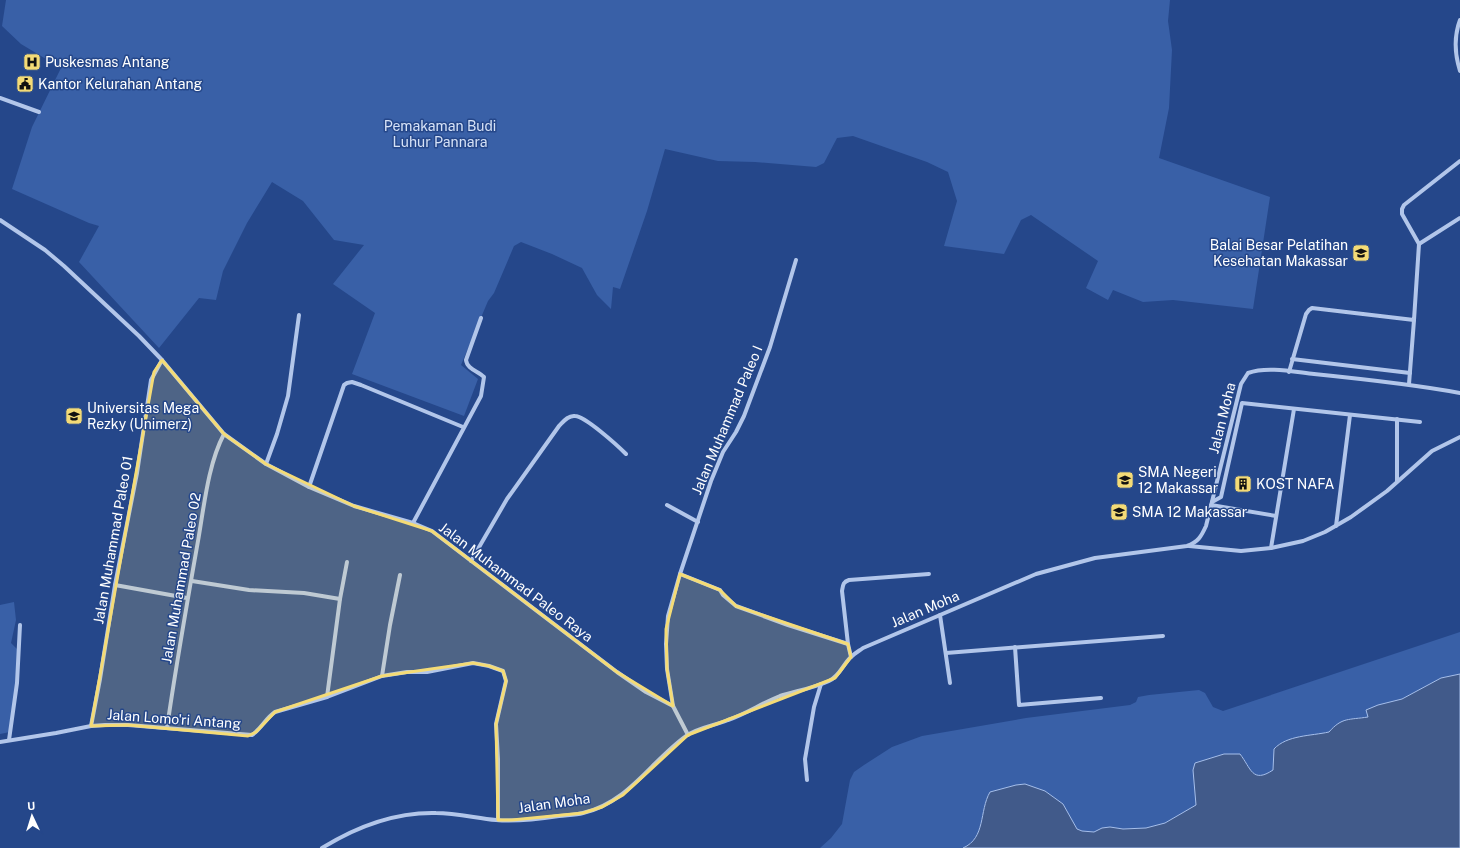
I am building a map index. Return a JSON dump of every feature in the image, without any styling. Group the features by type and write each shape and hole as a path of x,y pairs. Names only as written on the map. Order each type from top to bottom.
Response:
{"street":[{"path":"1460,20 1456,41 1456,55 1460,71"},
{"path":"0,98 39,112"},
{"path":"1409,384 1419,244 1402,214 1402,209 1460,161"},
{"path":"1419,244 1460,218"},
{"name":"Jalan Muhammad Paleo Raya","path":"0,220 45,250 64,266 162,360 224,434 266,464 309,487 354,506 413,523 432,531 617,672 646,692 673,706"},
{"name":"Jalan Muhammad Paleo I","path":"673,706 667,669 666,629 668,616 680,574 723,452 744,416 763,364 778,321 796,260"},
{"path":"1289,372 1306,314 1308,310 1312,308 1414,320"},
{"path":"266,464 277,434 288,396 299,315"},
{"path":"413,523 481,396 485,380 484,377 471,369 466,364 466,360 481,318"},
{"path":"1292,359 1410,373"},
{"name":"Jalan Muhammad Paleo 01","path":"91,726 115,585 137,473 151,380 162,360"},
{"name":"Jalan Moha","path":"322,848 348,834 389,818 407,814 437,813 498,820 536,819 583,813 602,807 623,795 672,748 688,735 703,727 746,713 780,696 821,684 835,678 851,657 864,648 1036,574 1068,564 1095,558 1195,544 1201,537 1206,526 1244,378 1248,373 1254,370 1409,384 1460,392"},
{"path":"309,487 344,385 347,383 352,382 361,385 464,427"},
{"path":"1212,504 1221,497 1242,403 1420,422"},
{"path":"1271,548 1294,409"},
{"path":"1336,526 1350,415"},
{"path":"471,561 507,499 559,426 568,418 574,416 582,418 616,443 626,454"},
{"path":"1397,419 1397,481"},
{"name":"Jalan Muhammad Paleo 02","path":"167,728 188,598 212,469 220,441 224,434"},
{"path":"1187,546 1241,551 1271,548 1304,542 1351,517 1432,451 1460,437"},
{"path":"1212,504 1276,516"},
{"path":"667,506 698,522"},
{"path":"347,562 340,600 327,697 382,676 407,672 426,672 473,663 489,666 503,671 506,681 496,724 498,759 498,820"},
{"path":"680,574 720,590 723,595 736,606 788,625 848,644"},
{"path":"851,657 848,644 842,591 843,583 845,581 929,574"},
{"path":"382,676 400,575"},
{"path":"192,581 249,590 304,593 340,600"},
{"path":"115,585 188,598"},
{"path":"940,615 950,683"},
{"path":"9,740 17,683 20,625"},
{"path":"946,652 1162,636"},
{"path":"1015,647 1019,705 1101,698"},
{"path":"807,780 805,759 814,707 821,684"},
{"name":"Jalan Lomo'ri Antang","path":"0,742 91,726 128,725 252,735 270,715 275,712 327,697"},
{"path":"673,706 688,735"}],"highlighted area":[{"path":"162,360 224,434 266,464 354,506 432,531 617,672 673,706 667,669 666,629 680,574 720,590 736,606 848,644 851,657 835,678 688,735 623,795 602,807 583,813 498,820 496,724 506,681 503,671 489,666 473,663 382,676 275,712 256,732 248,736 128,725 91,726 154,372"}],"green space":[{"name":"Pemakaman Budi Luhur Pannara","path":"6,0 1170,0 1168,21 1172,50 1169,108 1159,158 1270,197 1253,309 1173,300 1143,302 1113,290 1108,300 1086,288 1098,261 1031,215 1021,220 1004,254 944,246 957,201 948,172 927,162 853,136 837,138 824,163 816,167 755,162 718,161 665,149 647,211 620,289 613,287 611,309 597,295 582,268 521,242 514,246 494,293 488,301 461,365 478,379 464,416 352,374 375,313 333,284 364,245 334,240 303,201 272,182 247,223 223,271 216,300 199,298 159,348 79,262 99,226 12,189 32,127 61,68 21,44 2,26"},
{"path":"14,602 16,620 11,643 20,652 10,732 0,734 0,605"},
{"path":"1460,632 1460,674 1441,678 1402,699 1378,705 1368,717 1348,719 1329,732 1317,735 1273,757 1273,770 1266,774 1256,775 1240,754 1224,754 1195,763 1196,805 1165,823 1146,828 1123,829 1110,827 1102,828 1094,832 1082,831 1077,829 1063,804 1045,791 1025,784 990,792 984,807 979,831 970,844 963,848 820,848 831,838 842,824 850,780 854,772 892,747 922,736 1026,718 1130,705 1136,702 1138,697 1199,690 1205,693 1213,707 1223,711"}],"shaded area":[{"path":"1460,674 1460,848 963,848 970,844 979,831 984,807 990,792 1025,784 1045,791 1063,804 1077,829 1082,831 1094,832 1102,828 1110,827 1123,829 1146,828 1165,823 1196,805 1193,770 1195,763 1224,754 1240,754 1256,775 1266,774 1273,770 1274,749 1279,744 1300,737 1329,732 1342,721 1368,717 1366,710 1378,705 1402,699 1441,678"}],"place":[{"name":"Puskesmas Antang","path":"32,62"},
{"name":"Kantor Kelurahan Antang","path":"25,84"},
{"name":"Balai Besar Pelatihan Kesehatan Makassar","path":"1361,253"},
{"name":"Universitas Mega Rezky (Unimerz)","path":"74,416"},
{"name":"SMA Negeri 12 Makassar","path":"1125,480"},
{"name":"KOST NAFA","path":"1243,484"},
{"name":"SMA 12 Makassar","path":"1119,512"}]}
